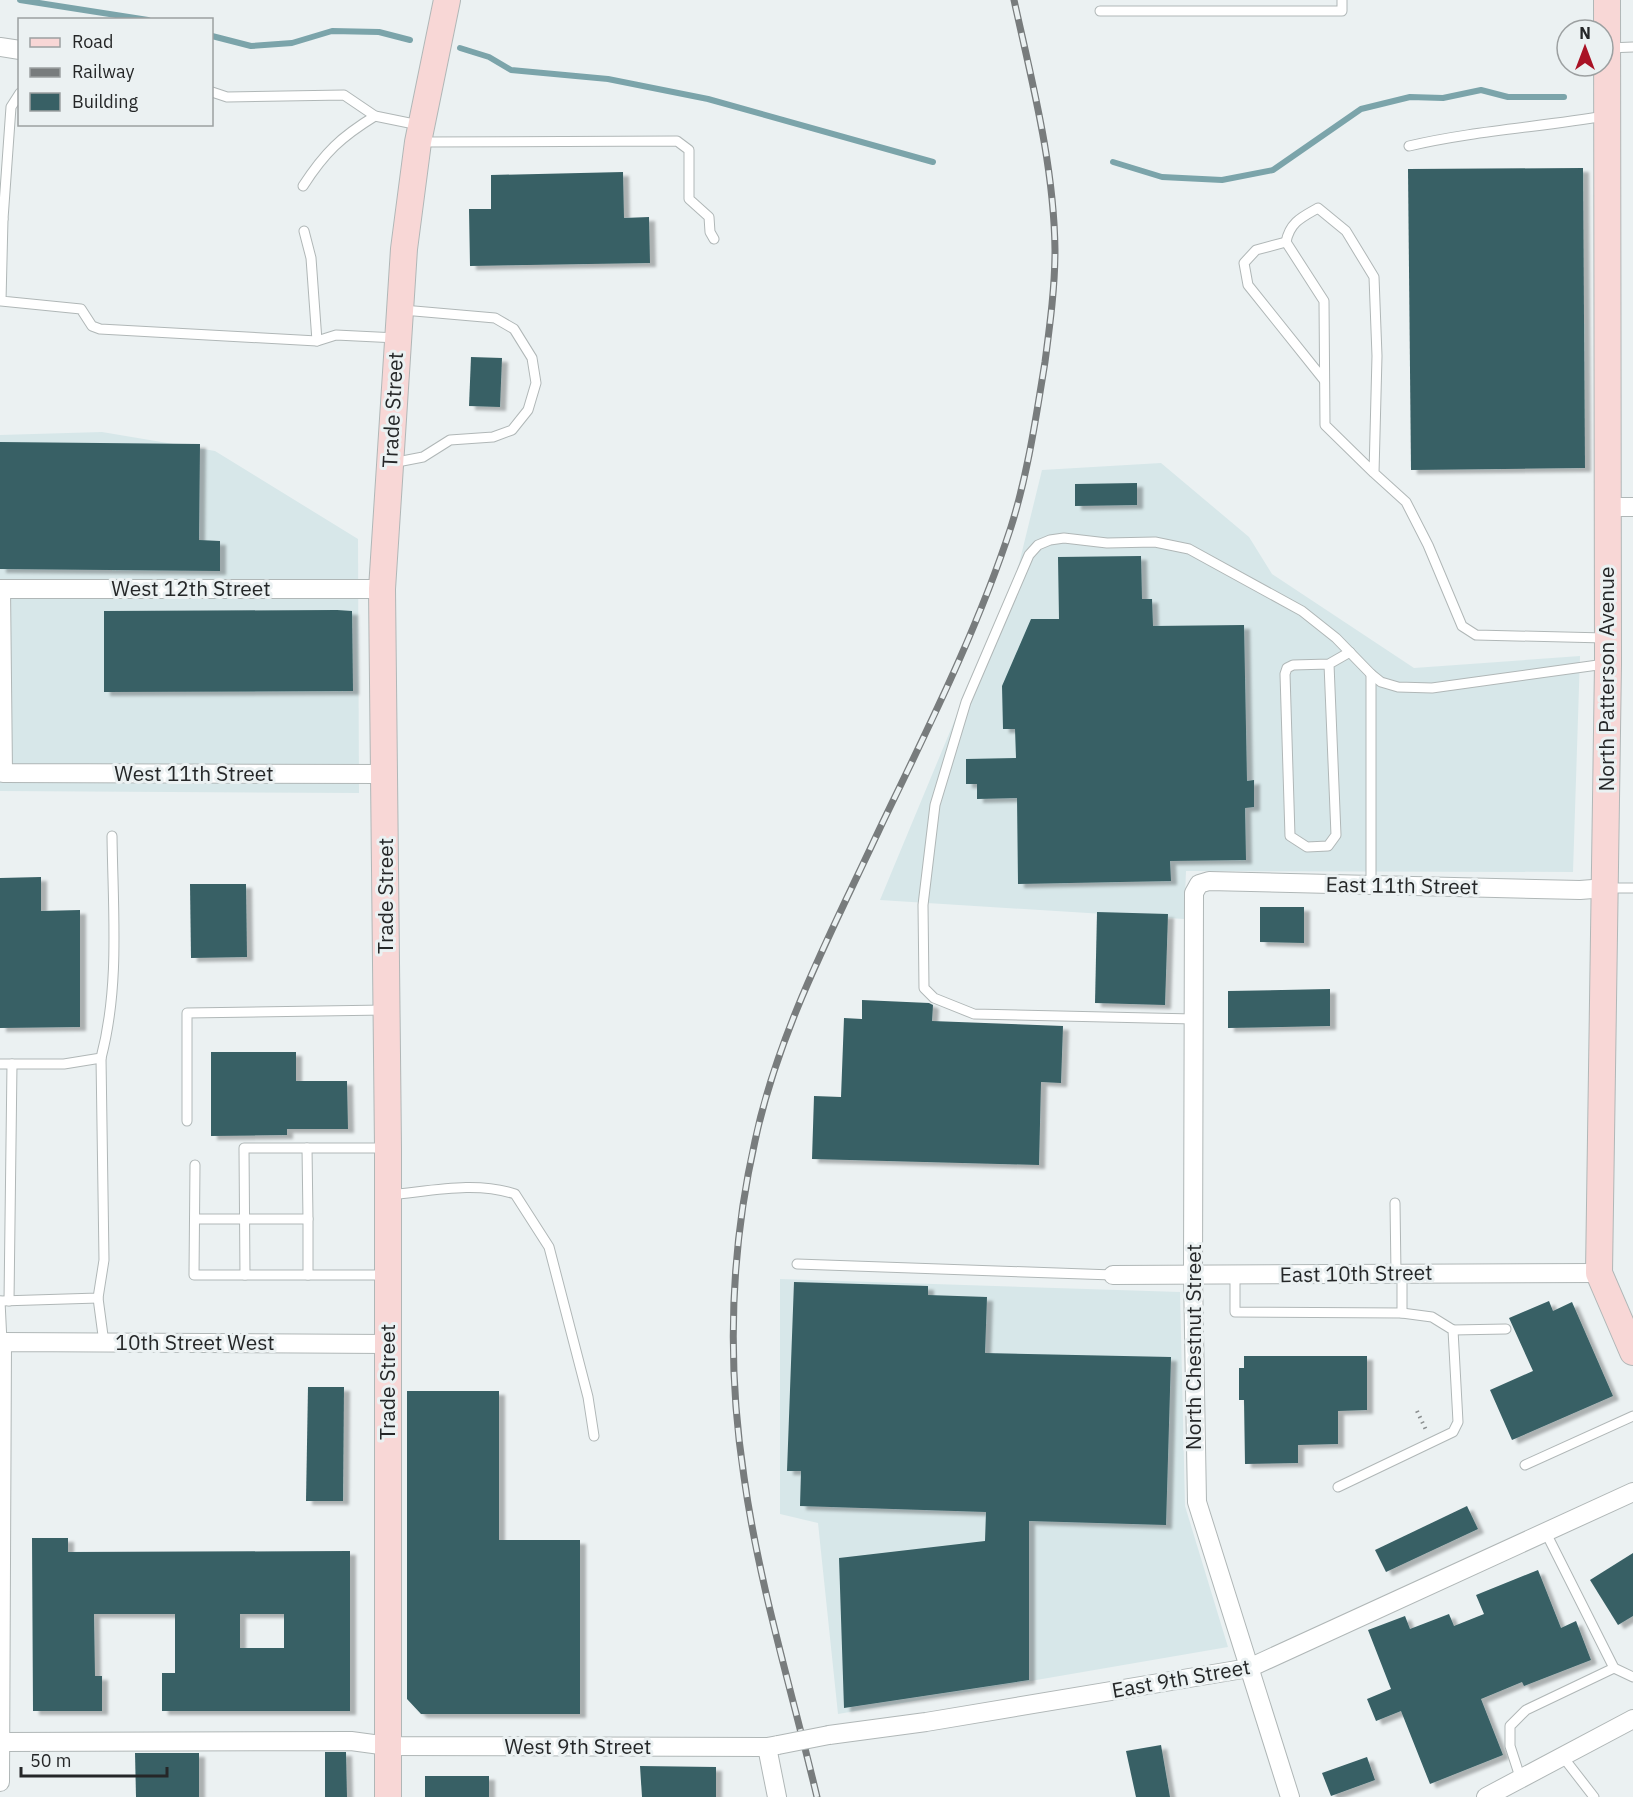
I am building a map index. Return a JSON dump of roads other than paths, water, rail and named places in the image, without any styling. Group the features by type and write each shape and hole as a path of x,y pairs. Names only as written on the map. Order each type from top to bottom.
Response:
{"street":[{"name":"Trade Street","path":"388,1797 388,1148 386,774 382,589 404,249 420,134 447,0"},
{"name":"North Patterson Avenue","path":"1607,0 1607,18"},
{"path":"0,47 18,50"},
{"name":"North Patterson Avenue","path":"1607,78 1608,664 1599,1273 1631,1342"},
{"path":"1608,507 1633,507"},
{"name":"West 12th Street","path":"1,588 382,589"},
{"name":"West 11th Street","path":"1,588 3,773 386,774"},
{"name":"East 11th Street","path":"1199,884 1209,881 1606,888"},
{"name":"North Chestnut Street","path":"1199,884 1194,893 1193,1276 1197,1502 1290,1797"},
{"name":"East 10th Street","path":"1113,1275 1599,1273"},
{"path":"0,1782 2,1342"},
{"name":"10th Street West","path":"2,1342 388,1344"},
{"name":"East 9th Street","path":"773,1746 829,1735 926,1722 1250,1668 1633,1492"},
{"path":"1486,1797 1515,1787 1563,1757 1633,1719"},
{"name":"West 9th Street","path":"0,1742 351,1741 388,1746 773,1746"},
{"path":"773,1746 777,1797"}],"lane":[{"path":"1100,11 1342,10 1342,0"},
{"path":"1615,48 1633,47"},
{"path":"213,92 227,97 344,94 375,116 420,134 678,141 688,150 688,199 709,217 710,232 714,239"},
{"path":"18,96 11,107 1,219 0,301 81,309 92,326 100,329 317,340 336,335 397,338"},
{"path":"303,186 322,156 345,135 375,116"},
{"path":"1409,147 1450,136 1531,128 1607,116"},
{"path":"1374,473 1377,356 1374,277 1346,231 1318,208 1294,222 1288,230 1286,242 1324,301 1325,425 1374,473 1406,502 1428,545 1462,626 1468,632 1476,635 1608,638"},
{"path":"304,231 311,258 317,340"},
{"path":"1286,242 1256,250 1244,263 1248,285 1324,380"},
{"path":"390,463 423,457 450,440 493,437 512,430 528,410 536,382 532,358 514,329 495,318 399,309"},
{"path":"1194,1019 974,1014 934,998 924,988 923,905 935,805 966,702 1029,555 1038,545 1064,538 1107,543 1155,542 1190,549 1302,611 1321,624 1381,682 1416,689 1608,664"},
{"path":"1329,664 1336,835 1328,846 1307,847 1290,836 1285,674 1287,668 1293,665 1329,664 1350,652"},
{"path":"1371,674 1371,885"},
{"path":"104,1343 98,1298 104,1260 100,1058 109,1028 115,949 112,837"},
{"path":"1606,888 1633,888"},
{"path":"187,1121 187,1013 387,1010"},
{"path":"0,1064 64,1064 100,1058"},
{"path":"2,1342 12,1064"},
{"path":"245,1275 244,1148 388,1148"},
{"path":"307,1148 308,1275"},
{"path":"195,1166 194,1275 388,1275"},
{"path":"388,1196 474,1186 495,1187 515,1194 549,1247 588,1397 594,1436"},
{"path":"1395,1203 1402,1313"},
{"path":"195,1219 308,1219"},
{"path":"797,1264 1113,1275"},
{"path":"1234,1276 1235,1312 1402,1313 1432,1317 1452,1329 1506,1329"},
{"path":"4,1301 98,1298"},
{"path":"1338,1487 1452,1432 1458,1422 1452,1329"},
{"path":"1525,1466 1633,1416"},
{"path":"1546,1533 1614,1668 1633,1677"},
{"path":"1515,1787 1510,1726 1526,1710 1614,1668"},
{"path":"1563,1757 1594,1797"}],"waterway":[{"path":"20,0 135,18"},
{"path":"213,36 251,46 292,43 332,31 379,32 410,40"},
{"path":"460,48 489,57 511,70 608,79 708,99 933,162"},
{"path":"1113,162 1162,177 1222,180 1273,170 1361,109 1410,97 1443,98 1481,90 1508,97 1564,97"}],"railway":[{"path":"817,1797 767,1598 744,1477 733,1351 740,1225 765,1100 792,1021 808,981 967,642 998,566 1017,507 1027,466 1047,348 1055,250 1054,218 1046,155 1014,0"}]}
